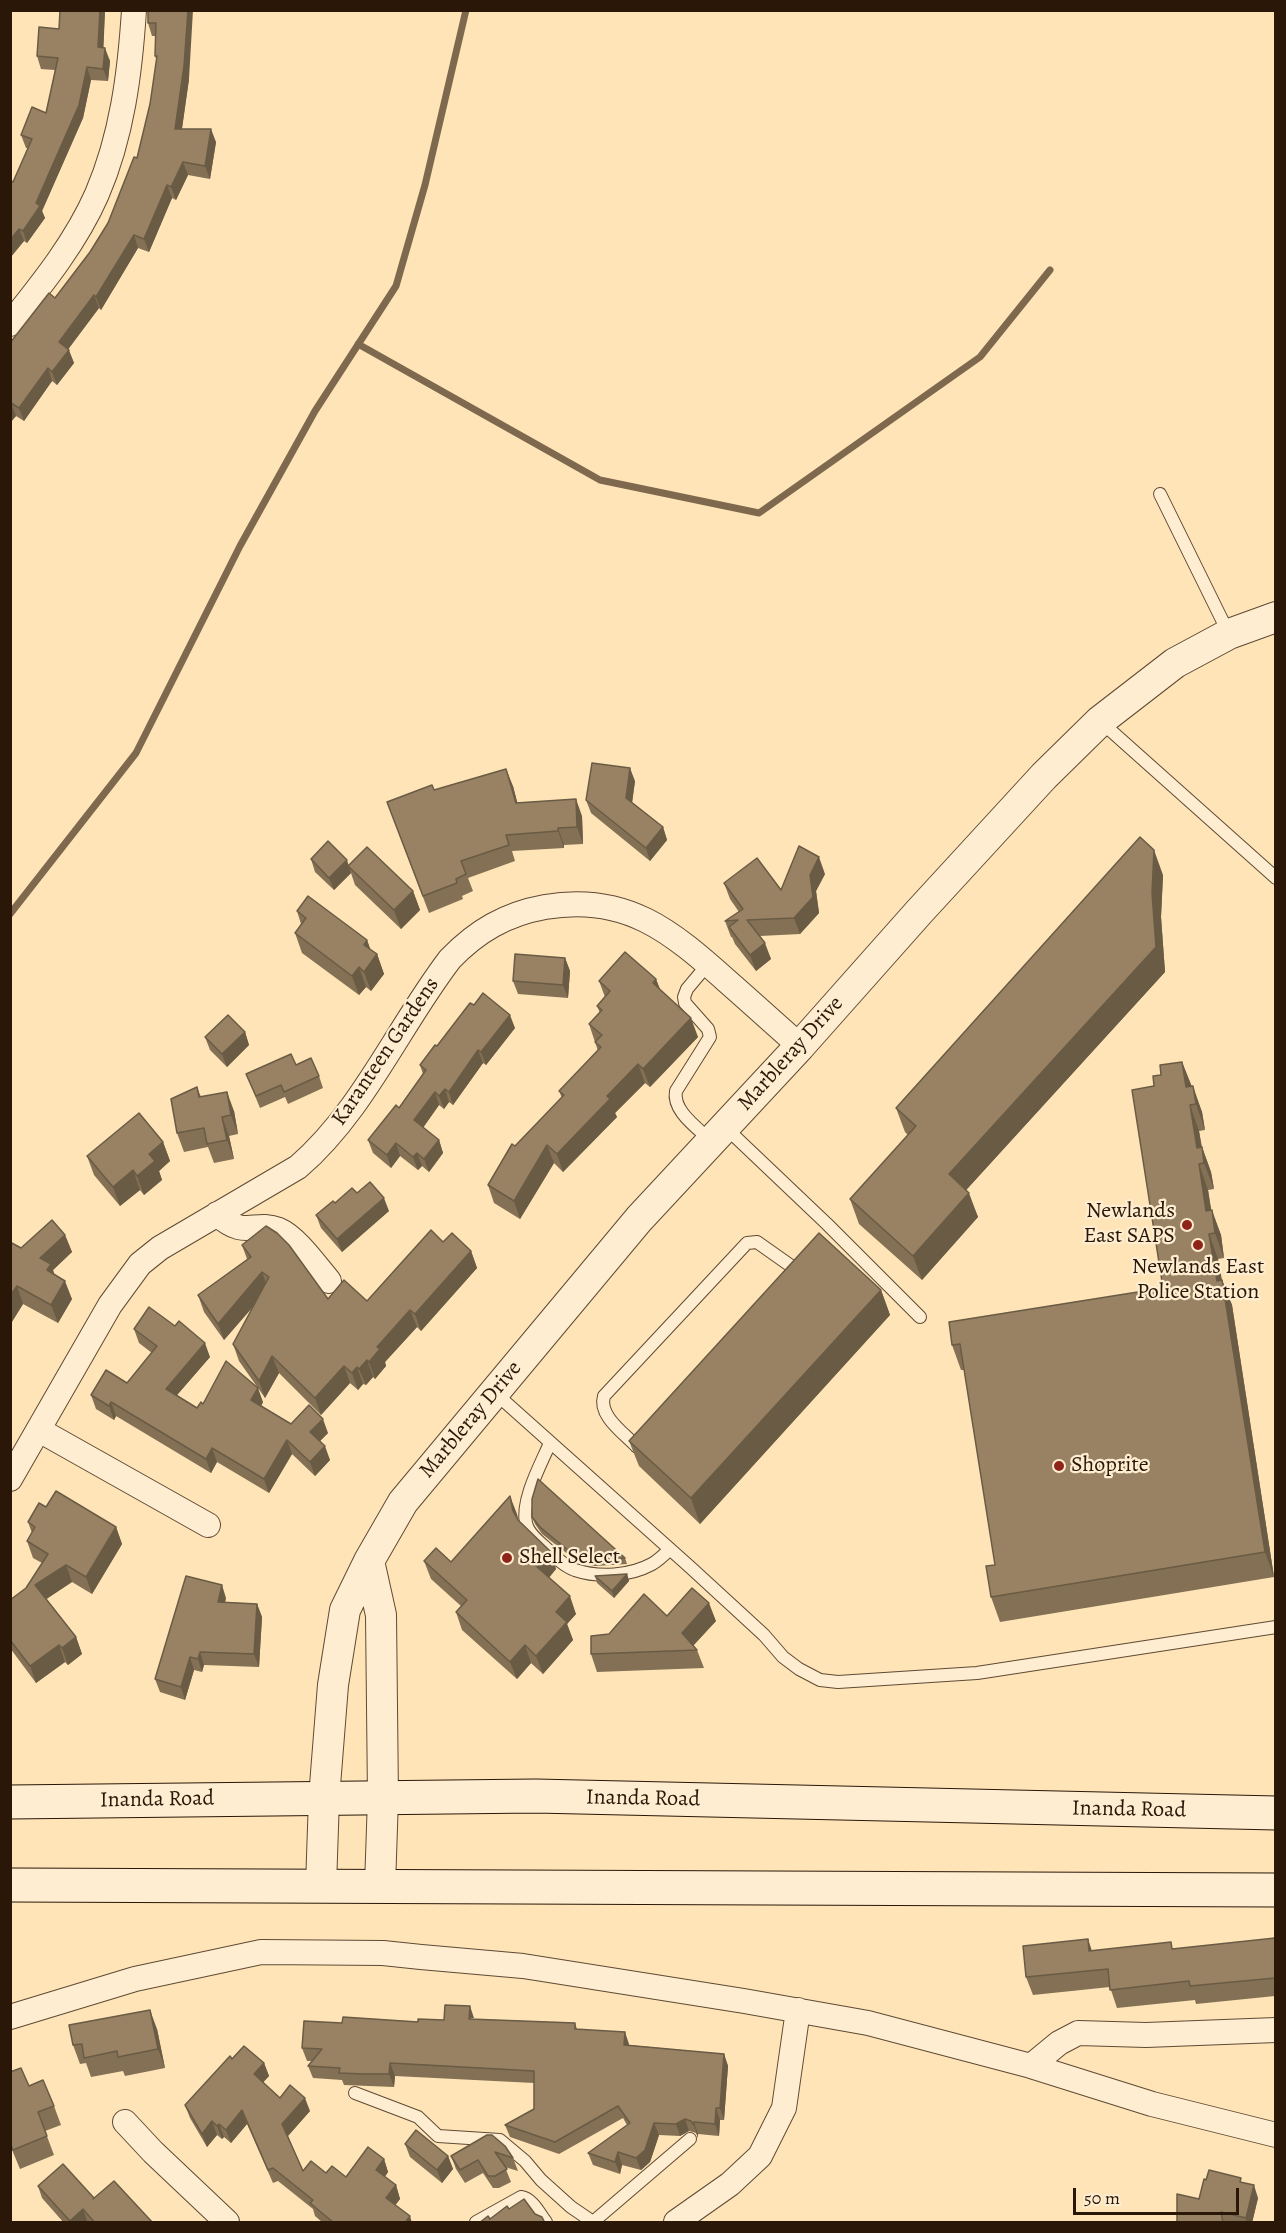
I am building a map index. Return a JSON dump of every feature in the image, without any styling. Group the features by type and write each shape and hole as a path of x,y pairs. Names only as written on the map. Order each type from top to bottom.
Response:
{"main road":[{"name":"Inanda Road","path":"10,1802 536,1796 1275,1813"},
{"path":"10,1885 1275,1890"}],"street":[{"path":"10,324 48,276 77,232 97,194 113,153 123,111 134,10"},
{"name":"Marbleray Drive","path":"321,1886 324,1798 333,1685 345,1610 369,1561 403,1502 639,1219 800,1046 918,912 1044,776 1100,721 1174,663 1228,634 1275,617"},
{"name":"Karanteen Gardens","path":"10,1479 129,1276 150,1255 298,1167 319,1148 347,1114 450,959 472,938 500,921 531,910 562,903 601,905 624,911 653,924 681,941 800,1046"},
{"path":"217,1214 235,1228 272,1229 285,1234 329,1281"},
{"path":"39,1430 208,1525"},
{"path":"369,1561 381,1615 383,1798 380,1886"},
{"path":"10,2017 135,1979 261,1952 383,1953 523,1966 868,2023 1031,2066 1152,2104 1275,2135"},
{"path":"676,2223 730,2184 760,2156 784,2108 798,2010"},
{"path":"1031,2066 1059,2043 1078,2033 1146,2035 1275,2030"},
{"path":"125,2122 227,2223"}],"lane":[{"path":"1160,494 1228,634"},
{"path":"1100,721 1275,878"},
{"path":"708,964 687,989 684,997 686,1003 708,1029 710,1037 676,1091 675,1098 680,1110 718,1134 920,1317"},
{"path":"637,1447 604,1412 604,1396 747,1243 757,1242 791,1266"},
{"path":"494,1391 764,1635 783,1657 820,1680 838,1682 977,1673 1275,1627"},
{"path":"550,1443 535,1476 527,1504 526,1523 534,1537 556,1558 574,1570 601,1575 617,1574 653,1564 670,1549"},
{"path":"355,2093 418,2117 438,2136 500,2140 525,2161 541,2180 571,2207 593,2222 690,2139"},
{"path":"476,2223 521,2197 527,2198 532,2203 546,2223"}],"building":[{"path":"60,10 100,10 98,47 105,48 103,69 87,67 79,105 36,203 40,206 23,231 19,229 10,240 10,180 13,182 32,139 21,135 32,107 46,113 58,58 37,56 39,27 59,29"},
{"path":"148,10 188,10 184,66 175,129 211,129 205,166 183,162 171,187 167,185 144,239 134,235 96,297 94,295 59,342 69,350 52,372 48,368 19,408 10,404 10,343 49,293 55,298 90,252 108,223 134,157 137,158 150,104 157,56 155,56 156,23 148,23"},
{"path":"592,763 630,768 626,798 663,827 646,848 586,800"},
{"path":"506,769 516,803 576,799 577,827 558,828 558,831 506,835 509,845 461,861 466,874 456,879 457,883 423,896 387,802 432,785 434,790"},
{"path":"1140,837 1154,850 1152,893 1156,947 949,1174 969,1193 913,1256 850,1199 916,1126 896,1108"},
{"path":"328,841 347,860 329,878 311,859"},
{"path":"799,846 819,857 810,875 813,897 794,918 747,920 765,943 750,955 729,927 738,920 725,921 743,909 724,883 757,858 781,890"},
{"path":"367,847 413,891 394,910 348,866"},
{"path":"308,896 367,940 364,945 377,954 364,972 359,967 352,976 295,933 306,918 297,911"},
{"path":"625,952 656,979 653,983 691,1018 643,1069 638,1064 607,1096 610,1099 557,1154 547,1145 514,1201 488,1185 512,1144 515,1146 564,1095 559,1091 601,1047 595,1042 602,1035 589,1024 602,1010 597,1006 610,991 599,981"},
{"path":"515,954 565,958 563,985 513,981"},
{"path":"483,993 510,1015 481,1052 478,1050 449,1092 445,1089 439,1096 435,1092 414,1120 439,1140 424,1159 417,1153 413,1157 396,1143 387,1155 368,1140 396,1105 399,1108 426,1070 420,1065 435,1045 437,1046 470,1003 474,1005"},
{"path":"228,1015 245,1032 222,1054 205,1037"},
{"path":"291,1054 296,1065 311,1058 319,1076 284,1092 281,1085 256,1096 246,1074"},
{"path":"1182,1062 1186,1087 1193,1086 1196,1104 1190,1105 1197,1148 1202,1147 1204,1163 1199,1164 1206,1211 1212,1210 1215,1233 1209,1234 1217,1281 1222,1280 1265,1552 991,1597 986,1566 995,1565 960,1344 952,1345 949,1322 1163,1288 1132,1090 1154,1086 1153,1076 1161,1075 1160,1065"},
{"path":"197,1087 199,1097 227,1092 231,1115 222,1117 227,1140 207,1144 204,1128 177,1133 171,1099"},
{"path":"139,1113 163,1142 149,1154 155,1161 137,1176 133,1170 113,1187 87,1156"},
{"path":"370,1182 384,1198 337,1239 316,1215 333,1201 335,1203 352,1188 357,1193"},
{"path":"52,1220 65,1235 40,1258 51,1264 47,1270 65,1281 51,1305 17,1286 10,1296 10,1242 21,1248"},
{"path":"266,1226 289,1245 328,1299 344,1280 367,1301 431,1230 443,1242 452,1233 471,1251 415,1314 410,1310 377,1347 380,1349 369,1362 367,1360 352,1373 344,1366 315,1398 272,1356 259,1381 233,1344 269,1277 262,1272 218,1324 198,1295 251,1257 242,1245"},
{"path":"819,1233 881,1290 691,1498 629,1441"},
{"path":"149,1307 175,1326 179,1321 205,1343 166,1389 197,1408 201,1402 203,1404 226,1361 258,1388 251,1400 291,1424 309,1405 323,1419 310,1432 325,1446 310,1462 287,1440 264,1479 212,1448 206,1459 111,1402 109,1406 91,1395 106,1370 127,1383 157,1346 134,1329"},
{"path":"538,1479 625,1558 593,1559 575,1556 540,1527 532,1517 532,1499"},
{"path":"56,1491 116,1527 86,1577 66,1565 35,1585 76,1637 62,1648 59,1645 30,1666 10,1640 10,1600 26,1588 48,1554 27,1541 35,1527 28,1522 39,1503 46,1507"},
{"path":"510,1496 513,1511 518,1520 550,1551 536,1566 570,1596 556,1612 567,1622 536,1656 525,1645 510,1662 456,1612 467,1600 424,1561 436,1548 451,1562"},
{"path":"627,1574 612,1591 595,1576"},
{"path":"186,1576 222,1585 218,1602 257,1604 254,1654 200,1652 198,1659 190,1657 181,1687 155,1679"},
{"path":"692,1588 709,1603 682,1633 697,1650 591,1654 591,1636 609,1634 644,1594 667,1616"},
{"path":"1275,1938 1275,1978 1190,1986 1189,1981 1110,1990 1108,1969 1026,1977 1023,1946 1088,1939 1089,1951 1171,1942 1172,1949"},
{"path":"445,2005 470,2006 469,2019 575,2023 575,2029 625,2032 624,2045 724,2054 720,2108 716,2108 715,2124 694,2122 694,2125 685,2119 676,2124 654,2123 645,2150 636,2158 618,2152 615,2162 588,2153 630,2123 618,2106 555,2142 505,2125 534,2109 534,2071 390,2063 389,2074 364,2074 339,2073 340,2068 308,2066 322,2049 302,2048 304,2021 342,2023 343,2017 418,2022 418,2019 444,2020"},
{"path":"150,2010 158,2049 118,2057 117,2051 84,2058 82,2044 73,2045 69,2025"},
{"path":"244,2046 264,2063 254,2074 280,2098 290,2085 305,2098 282,2124 303,2171 311,2161 326,2173 332,2166 346,2177 368,2147 384,2159 376,2170 396,2185 386,2198 410,2216 405,2223 334,2223 310,2203 313,2200 273,2168 268,2170 242,2110 226,2130 212,2121 202,2134 185,2105 230,2056 232,2059"},
{"path":"21,2068 29,2086 43,2080 54,2106 38,2112 47,2136 13,2150 10,2143 10,2072"},
{"path":"416,2130 448,2156 437,2170 405,2144"},
{"path":"487,2135 492,2135 505,2146 513,2158 495,2152 507,2169 495,2176 488,2176 478,2160 460,2170 451,2156"},
{"path":"63,2164 93,2199 114,2181 153,2223 95,2223 83,2209 70,2221 38,2186"},
{"path":"1209,2170 1241,2178 1240,2182 1254,2185 1246,2218 1221,2212 1223,2223 1177,2223 1177,2194 1199,2199"},
{"path":"524,2199 545,2223 479,2223 488,2216 490,2219 507,2206 509,2209"}],"waterway":[{"path":"10,914 136,753 240,546 315,411 396,286 425,185 466,10"},
{"path":"358,344 600,480 759,513 980,357 1050,270"}],"place":[{"name":"Newlands East SAPS","path":"1187,1225"},
{"name":"Newlands East Police Station","path":"1198,1245"},
{"name":"Shoprite","path":"1059,1466"},
{"name":"Shell Select","path":"507,1558"}]}
